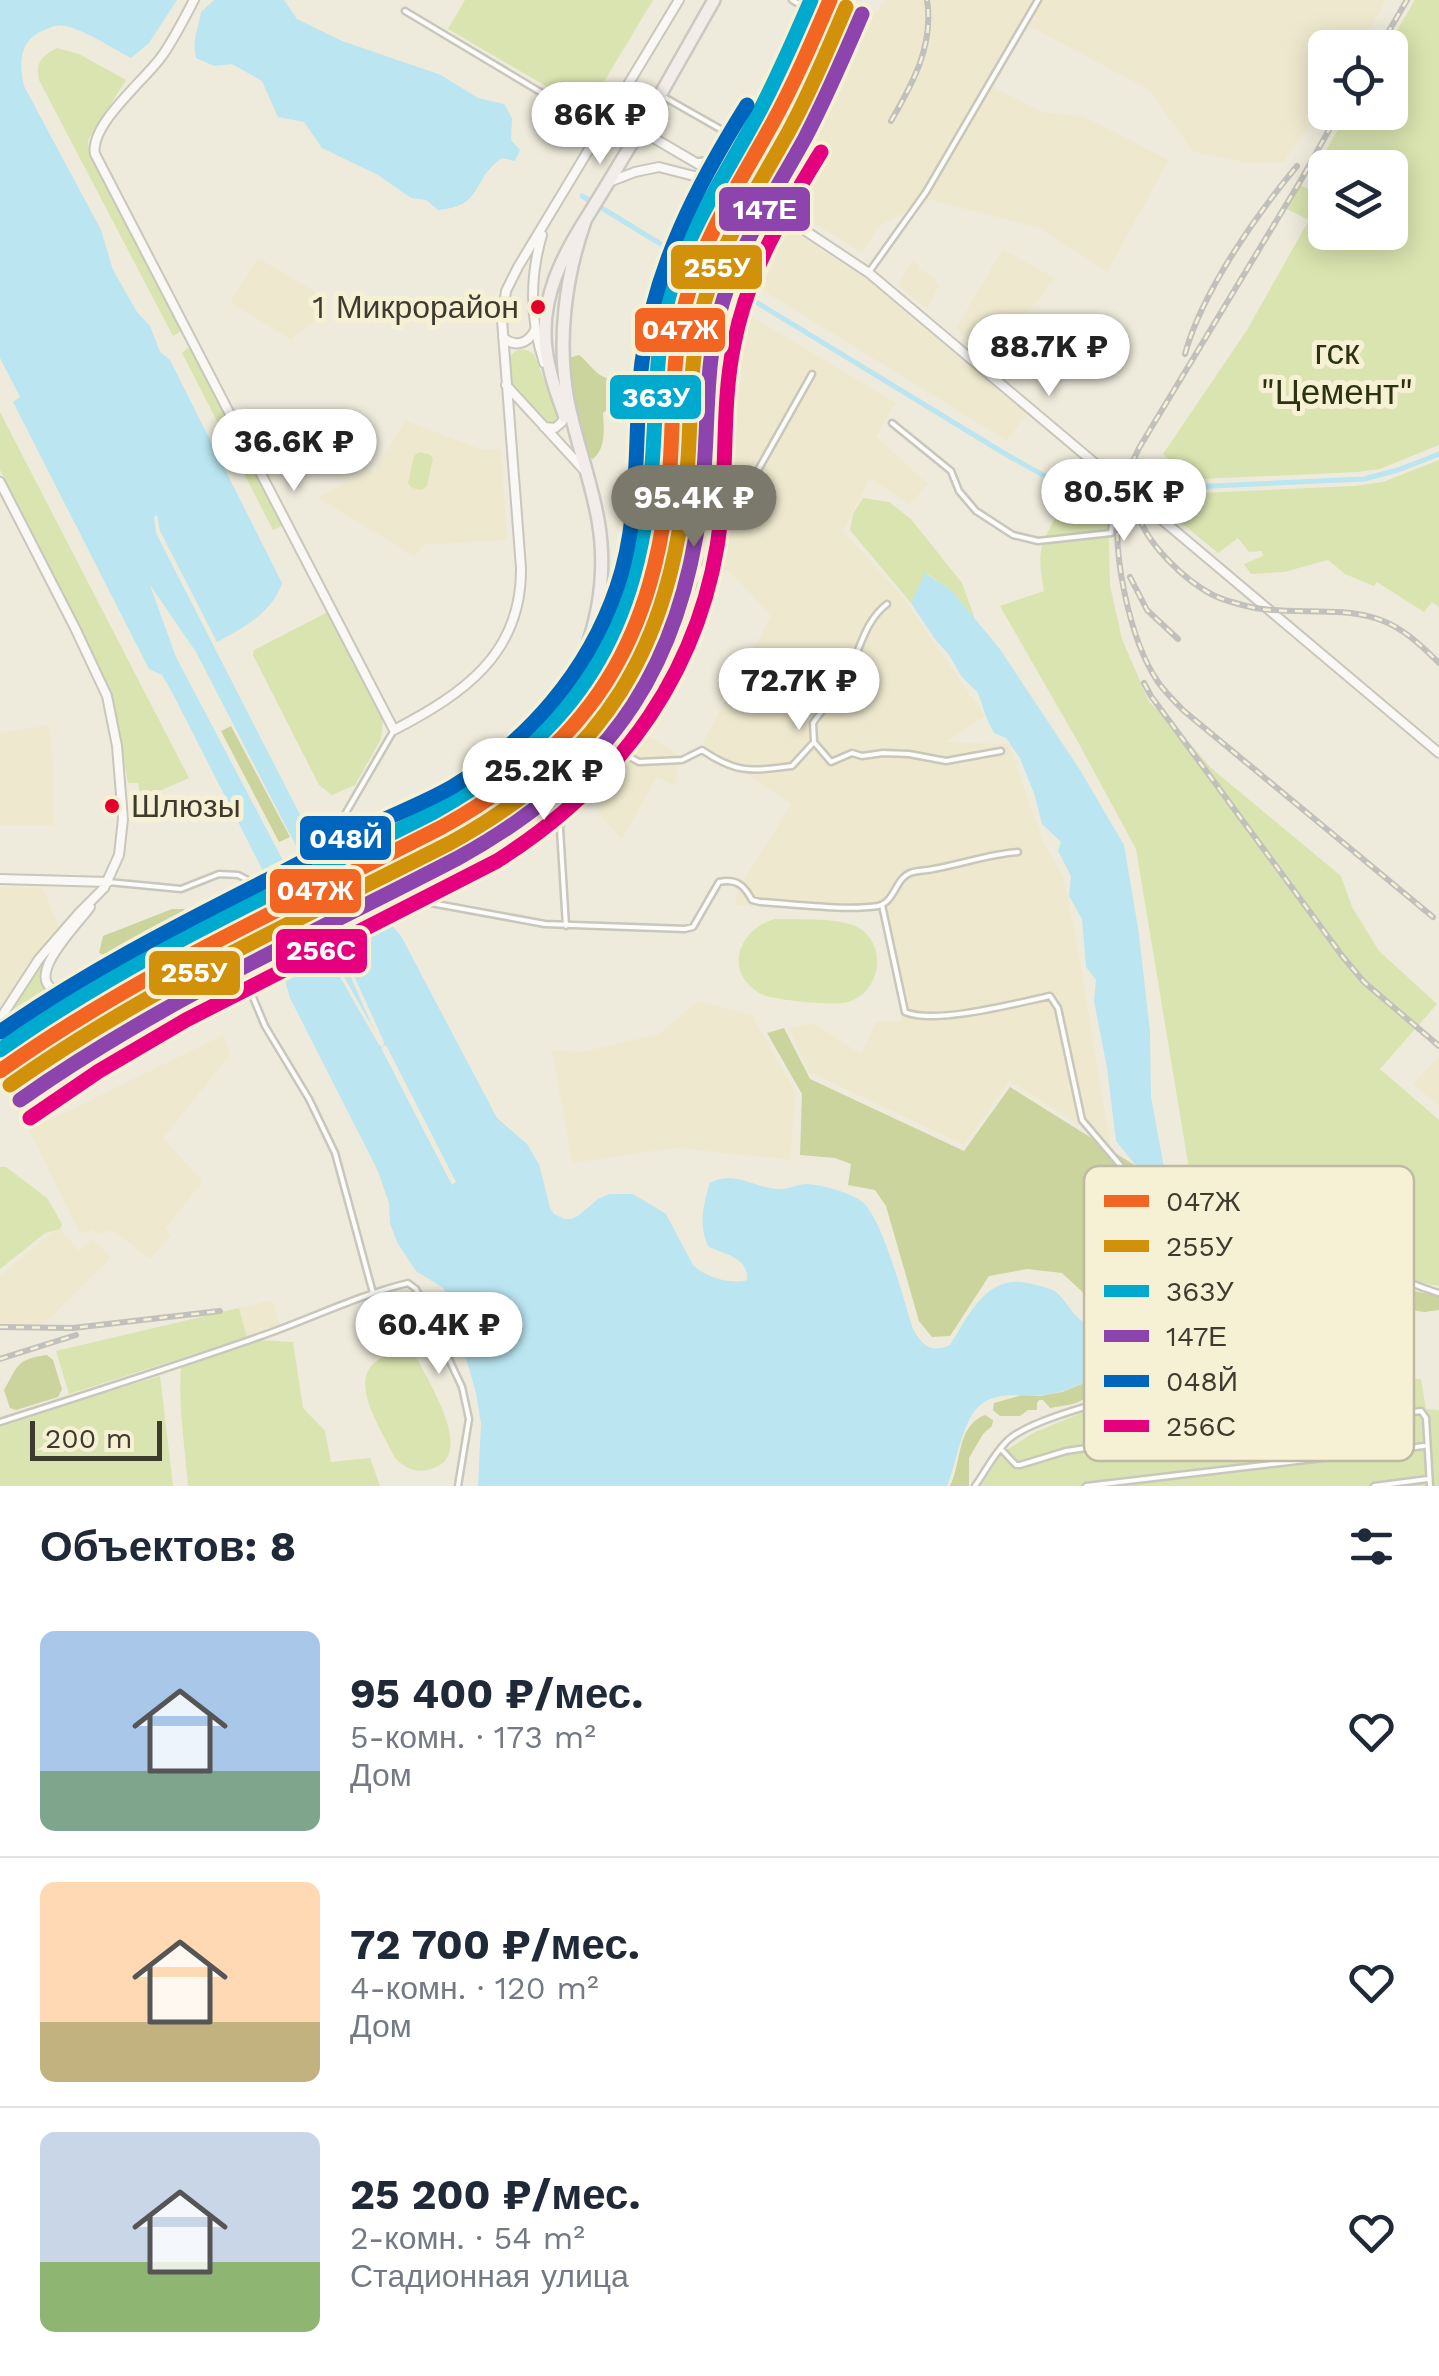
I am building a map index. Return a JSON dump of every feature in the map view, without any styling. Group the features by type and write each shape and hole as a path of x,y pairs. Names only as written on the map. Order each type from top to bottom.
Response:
{"highway":[{"path":"568,411 556,394 546,350 551,287 564,254 714,0"},
{"path":"0,1050 198,938 432,818 484,785 523,752 555,712 582,660 598,597 601,543 597,516 568,411 563,362 567,292 585,221"},
{"path":"551,287 558,295 567,292"},
{"path":"0,1029 198,938"}],"street":[{"path":"194,0 158,61 102,128 94,141 95,154 394,730"},
{"path":"679,0 548,216 504,297 502,336 521,568 513,619 498,650 476,678 452,698 394,730 344,816 342,846 362,882 382,894 522,922 566,926 693,927 718,882 730,879 745,887 752,900 760,902 882,906 910,872 1018,852"},
{"path":"715,174 809,19 806,8 792,0"},
{"path":"869,273 926,192 1038,0"},
{"path":"405,11 557,102 605,122"},
{"path":"660,94 722,130 742,130"},
{"path":"611,113 812,233 869,273 1439,752"},
{"path":"692,161 707,161 722,153 726,146 722,130"},
{"path":"605,187 635,172 659,167 734,186"},
{"path":"548,216 533,273 532,295 535,330 556,394"},
{"path":"518,267 527,267 533,273"},
{"path":"502,336 512,343 523,343 535,330"},
{"path":"566,926 560,828 573,783 635,689 812,374"},
{"path":"506,385 586,473"},
{"path":"509,414 516,406 523,406"},
{"path":"544,427 555,428 568,411"},
{"path":"892,424 951,471 959,492 976,511 1014,535 1038,541 1111,533 1110,488 1092,470 1093,462"},
{"path":"0,482 94,668 111,712 123,819 119,855 108,882 46,968 46,979 53,990 63,994 78,992"},
{"path":"888,604 870,623 845,680 812,723 814,742 831,762 852,753 910,754 946,760 1000,751"},
{"path":"599,740 639,762 682,760 702,750 721,764 749,771 792,766 814,742"},
{"path":"0,879 181,888 219,874 246,880 274,934 255,973 252,996 335,1153 374,1293"},
{"path":"74,881 85,890 88,904"},
{"path":"0,1018 39,959 98,896"},
{"path":"882,906 905,1012 912,1016 988,1010 1050,996 1058,1008 1082,1120 1122,1166"},
{"path":"0,1422 178,1366 408,1283 416,1289 462,1387 469,1419 458,1486"},
{"path":"1414,1286 1439,1293"},
{"path":"975,1486 1012,1436 1084,1407"},
{"path":"1374,1486 1430,1483 1426,1418 1421,1412 1414,1413"},
{"path":"1414,1447 1426,1446"},
{"path":"1000,1448 1016,1465 1084,1448"},
{"path":"1086,1486 1298,1461"}],"shaded area":[{"path":"885,0 1386,0 1369,30 1308,30 1308,127 1284,162 1248,163 1193,152 1149,90 1020,21 992,87 1042,112 1083,116 1169,160 1107,272 1039,228 930,200 879,226 862,253 755,187"},
{"path":"737,197 864,277 943,339 1027,413 1007,441 707,256"},
{"path":"1003,249 1055,278 987,357 956,328"},
{"path":"258,258 328,299 320,316 291,340 230,302"},
{"path":"912,261 940,285 926,309 898,285"},
{"path":"711,292 896,403 876,436 928,484 909,505 870,478 843,531 902,596 985,716 946,742 1009,744 1043,841 1064,877 1110,1144 1009,1081 964,1145 809,1072 789,1028 814,1023 861,1054 876,1022 902,1021 881,912 736,905 737,891 791,804 702,744 771,616 727,569 692,610 623,720 681,756 675,786 657,777 622,839 599,814 585,777 602,751 601,705 648,633 678,554 689,453 692,362"},
{"path":"405,420 480,449 501,449 507,540 423,545 415,557 318,498 368,469 374,473"},
{"path":"49,725 54,825 0,825 0,733"},
{"path":"0,887 43,888 60,929 0,1006"},
{"path":"697,1001 752,1015 796,1093 790,1160 676,1148 572,1163 552,1050 581,1052 659,1034"},
{"path":"223,1035 231,1054 163,1138 203,1181 165,1229 171,1235 150,1259 112,1230 97,1234 92,1229 80,1234 29,1130"},
{"path":"1439,1056 1439,1106 1413,1084"},
{"path":"58,1227 79,1251 93,1239 111,1258 44,1324 0,1324 0,1276"},
{"path":"272,1300 280,1326 247,1337 239,1308"}],"green space":[{"path":"465,0 653,0 587,110 448,29"},
{"name":"гск \"Цемент\"","path":"1415,0 1439,0 1439,445 1380,469 1358,472 1178,480 1178,468 1163,454 1247,330 1308,222 1308,250 1408,250 1408,150 1326,150 1338,130 1408,130 1408,30 1397,30"},
{"path":"57,48 79,54 126,80 88,140 89,152 183,330 173,336 39,80 41,60"},
{"name":"гск \"Цемент\"","path":"1300,185 1308,189 1308,220 1285,208"},
{"path":"192,345 286,524 273,530 182,353"},
{"path":"519,349 534,354 558,424 547,425 509,377 510,357"},
{"path":"579,355 601,376 620,378 622,383 612,406 603,413 602,444 593,459 589,457 570,383 569,358"},
{"path":"0,412 189,778 141,799 138,783 128,783 111,692 0,470"},
{"path":"419,452 433,458 427,486 422,490 408,483 414,456"},
{"path":"1439,460 1439,607 1432,602 1424,612 1377,582 1374,586 1345,574 1328,560 1284,572 1251,574 1244,564 1263,556 1262,551 1249,552 1238,538 1218,553 1178,520 1178,494 1354,486 1383,482"},
{"path":"863,498 889,502 911,519 962,583 975,619 951,590 926,573 911,603 850,530 853,514"},
{"path":"1061,508 1108,508 1110,586 1122,639 1149,702 1211,768 1341,876 1352,907 1379,951 1437,1004 1380,1069 1439,1120 1439,1286 1414,1279 1414,1166 1189,1166 1136,849 1000,606 1044,591 1040,565 1049,530"},
{"path":"328,612 383,718 381,739 355,785 332,795 319,785 253,655 254,650"},
{"path":"231,726 290,837 279,842 221,731"},
{"path":"172,909 184,909 192,917 187,925 141,937 104,955 99,953 103,936"},
{"path":"775,919 851,924 869,936 877,959 872,982 865,992 843,1003 787,1000 759,993 741,974 740,951 752,932"},
{"path":"45,956 43,984 59,998 0,1025"},
{"path":"784,1028 810,1079 964,1151 1010,1087 1136,1166 1084,1166 1084,1293 1062,1273 1027,1269 989,1276 950,1336 932,1337 919,1321 886,1206 875,1190 848,1185 851,1164 835,1158 800,1155 802,1094 767,1033"},
{"path":"0,1167 6,1167 47,1198 62,1224 0,1269"},
{"path":"1414,1291 1439,1296 1439,1310 1414,1310"},
{"path":"239,1308 247,1337 69,1394 56,1351"},
{"path":"256,1340 293,1342 303,1408 325,1431 331,1462 370,1458 380,1486 188,1486 181,1367"},
{"path":"400,1352 417,1358 446,1418 450,1450 444,1462 431,1469 411,1469 395,1458 367,1396 365,1381 369,1369 380,1359"},
{"path":"47,1355 53,1360 62,1389 58,1397 16,1410 10,1408 4,1390 15,1370 29,1359"},
{"path":"160,1376 173,1486 0,1486 0,1424"},
{"path":"1414,1379 1421,1379 1426,1409 1439,1410 1439,1486 981,1486 1002,1453 1035,1432 1084,1412 1084,1461 1414,1461"},
{"path":"1084,1383 1084,1399 1076,1403 1050,1408 1039,1400 1037,1410 1020,1416 1000,1416 993,1410 994,1403 1022,1395 1062,1392"},
{"path":"985,1415 993,1420 992,1426 969,1458 969,1486 950,1486 964,1436"}],"water":[{"path":"0,0 177,0 149,43 131,58 81,31 59,26 34,35 25,47 21,70 24,86 101,230 113,270 137,312 150,326 160,352 170,360 282,583 272,603 217,642 160,531 157,515 154,517 156,533 341,895 356,911 389,922 401,936 497,1118 527,1144 539,1164 554,1214 571,1219 610,1194 633,1194 666,1214 693,1265 719,1279 741,1281 747,1280 747,1273 740,1262 709,1247 706,1240 703,1216 710,1183 728,1178 769,1188 808,1184 842,1192 860,1200 876,1222 913,1329 924,1343 937,1349 950,1345 980,1300 1000,1285 1013,1282 1042,1286 1061,1296 1084,1322 1084,1383 1053,1394 1002,1396 985,1401 972,1414 947,1486 478,1486 481,1424 448,1296 443,1288 416,1271 397,1242 378,1171 290,998 283,973 292,948 289,922 173,694 162,675 149,669 13,402 20,397 0,358","holes":["150,585 196,652 325,902 383,1047 304,914 288,870 176,657"]},
{"path":"214,0 284,0 297,19 342,41 441,75 478,98 504,104 512,118 511,140 520,150 515,161 502,158 470,198 453,208 438,210 426,200 411,198 378,175 322,148 304,122 278,117 262,81 232,64 214,66 196,58 201,12"},
{"path":"925,573 951,590 999,648 1080,770 1124,845 1150,1032 1151,1097 1164,1166 1136,1166 1116,1141 1094,1001 1096,980 1086,967 1082,919 1069,896 1071,876 1058,851 1061,842 1042,824 1020,758 1006,738 994,733 978,693 961,676 911,603"},
{"path":"327,923 374,1030 317,929"}],"pier":[{"path":"386,1045 456,1182 452,1185 381,1048"}],"waterway":[{"path":"582,196 1007,455 1061,485 1087,490"},
{"path":"1148,489 1364,479 1439,454"}],"railway":[{"path":"777,124 847,0"},
{"path":"891,121 914,78 924,48 927,0"},
{"path":"1390,30 1407,0"},
{"path":"1329,130 1139,448 1120,500 1120,568 1139,643 1167,693 1433,917"},
{"path":"1185,354 1217,280 1297,166"},
{"path":"1135,471 1137,506 1144,528 1169,561 1201,588 1222,599 1255,608 1348,613 1378,619 1403,632 1439,663"},
{"path":"1130,577 1147,610 1178,639"},
{"path":"1144,683 1343,957 1364,982 1439,1046"},
{"path":"0,1327 73,1328 220,1311"},
{"path":"0,1359 76,1335"}],"transit line":[{"name":"363У","path":"0,1050 158,952 434,812 485,781 528,747 564,710 593,670 616,626 633,577 645,524 659,352 672,285 699,220 764,102 811,0"},
{"name":"047Ж","path":"0,1071 161,971 442,827 495,795 539,760 577,722 607,680 632,634 650,584 670,467 679,337 696,271 704,249 788,94 830,0"},
{"name":"255У","path":"10,1085 170,986 450,843 504,810 550,774 589,735 621,692 646,645 665,593 687,473 696,342 713,277 742,213 805,101 846,7"},
{"name":"147Е","path":"20,1100 180,1001 458,858 513,824 560,788 600,748 633,705 660,657 680,604 694,546 713,346 723,301 749,238 813,123 862,14"},
{"name":"048Й","path":"0,1032 162,934 452,787 506,748 552,702 590,648 625,559 634,504 642,362 656,293 695,197 747,105"},
{"name":"256С","path":"30,1118 99,1071 186,1020 497,861 542,830 619,757 650,716 697,623 712,572 721,518 728,387 740,318 757,268 821,152"}],"place":[{"name":"1 Микрорайон","path":"538,307"},
{"name":"Шлюзы","path":"112,806"}]}
